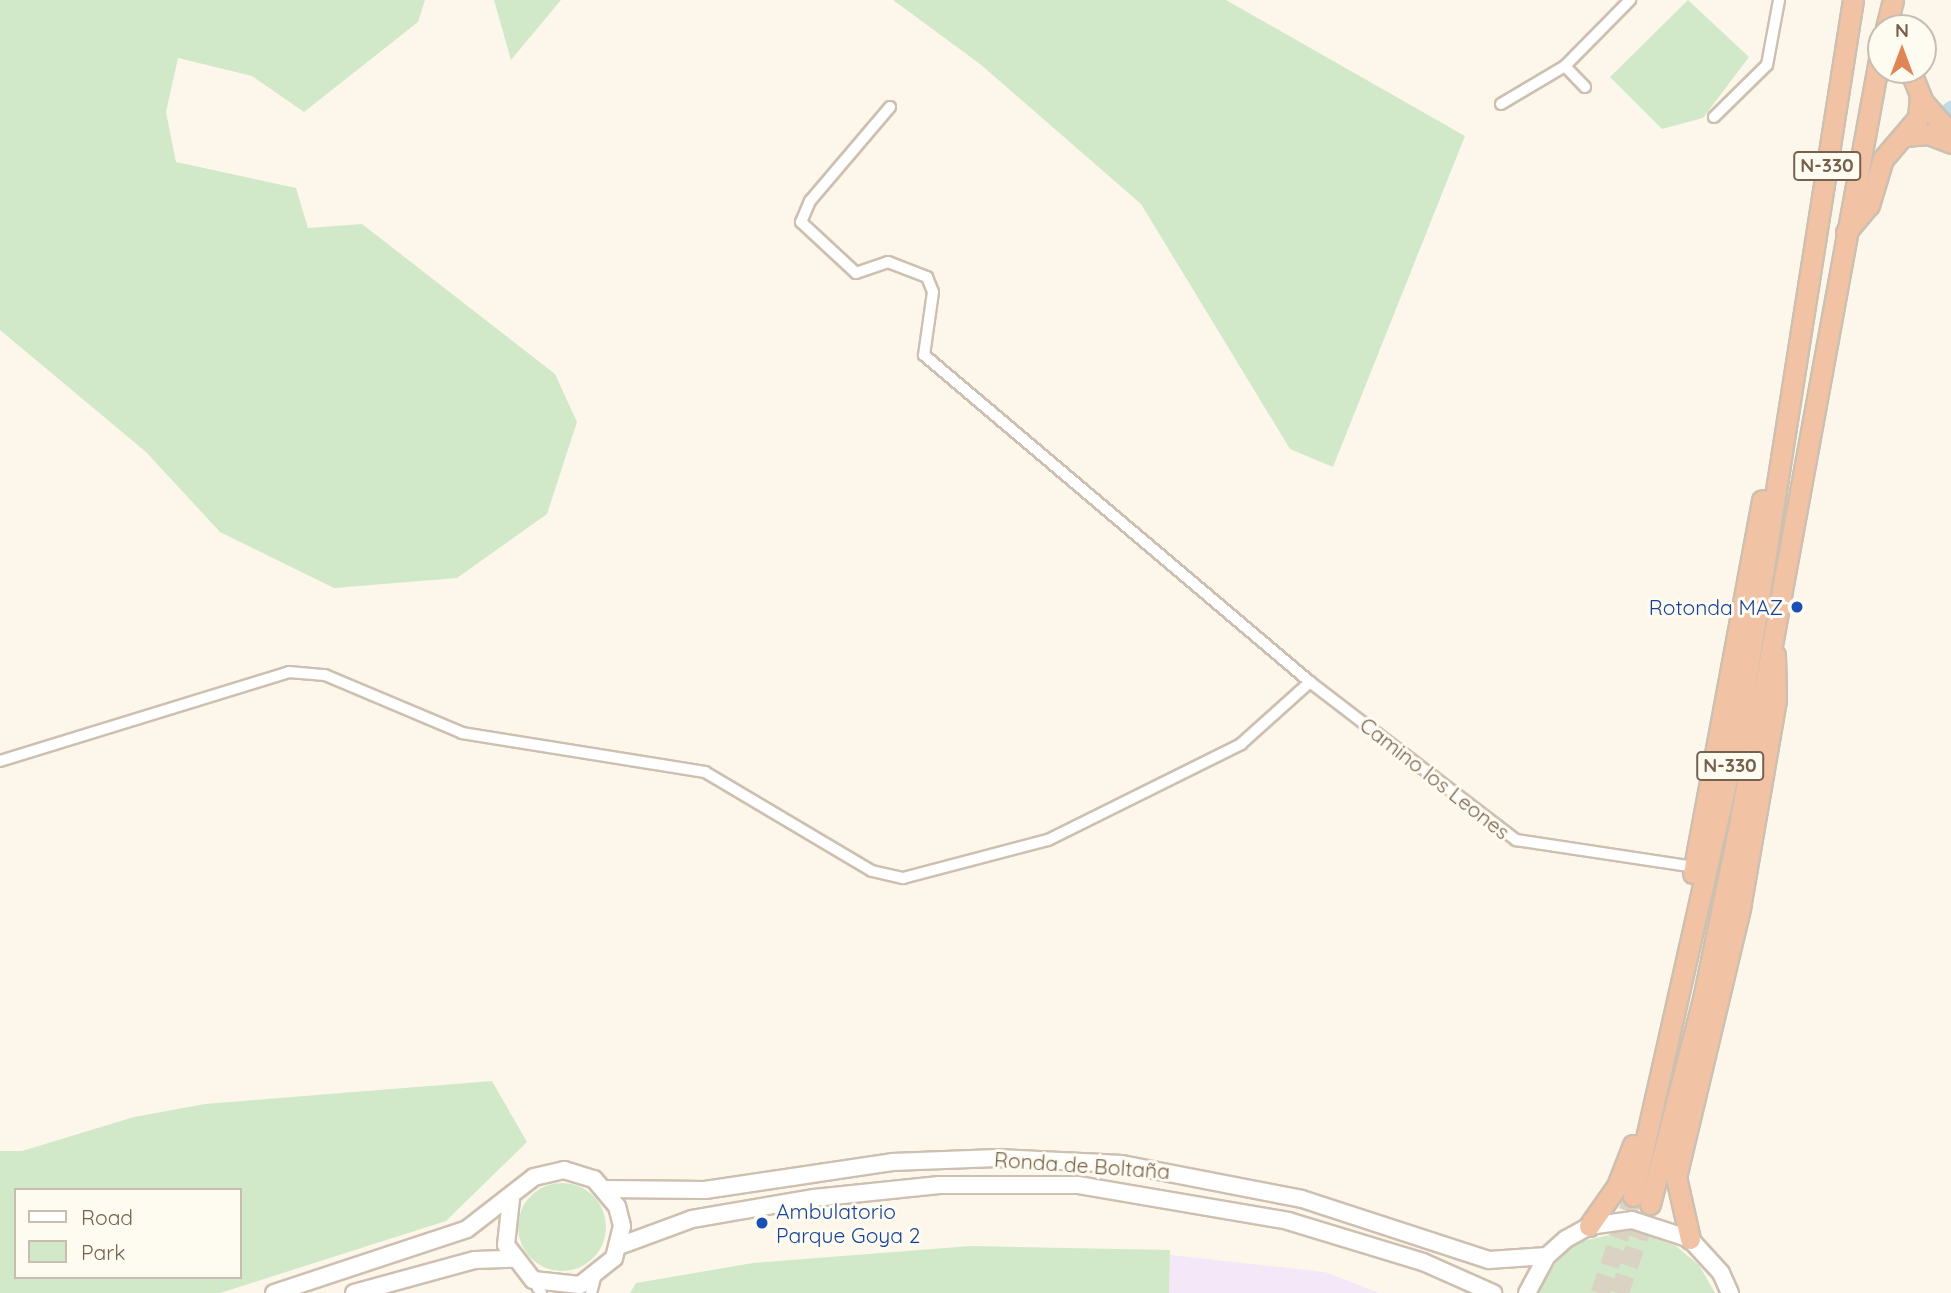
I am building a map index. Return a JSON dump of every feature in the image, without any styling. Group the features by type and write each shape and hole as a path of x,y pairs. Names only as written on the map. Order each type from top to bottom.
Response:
{"highway":[{"name":"N-330","path":"1853,0 1739,726 1641,1200 1703,999 1774,635 1844,234 1874,84"},
{"path":"1915,84 1920,96 1951,134"},
{"path":"1844,234 1869,205 1883,159 1918,118 1920,96"},
{"path":"1905,136 1928,134 1951,143"},
{"path":"1589,1226 1630,1154 1694,867 1783,378 1801,332"},
{"path":"1690,1239 1676,1177 1752,839 1776,700 1774,635"}],"main road":[{"name":"Ronda de Boltaña","path":"274,1293 467,1228 511,1199 534,1177 564,1170 607,1189 705,1190 905,1161 997,1157 1122,1164 1302,1199 1489,1260 1547,1256"},
{"name":"Ronda de Boltaña","path":"619,1245 692,1219 826,1197 939,1185 1078,1185 1289,1220 1423,1262 1493,1293"},
{"path":"511,1199 503,1229 512,1259 537,1286 593,1286 619,1245 622,1226 607,1189"},
{"path":"1527,1293 1547,1256 1589,1226 1653,1223 1690,1239 1721,1273 1730,1293"},
{"path":"354,1293 475,1260 512,1259"}],"street":[{"path":"1502,104 1565,66 1630,0"},
{"path":"1714,117 1767,65 1779,0"},
{"path":"1565,66 1585,87"},
{"name":"Camino los Leones","path":"890,107 810,201 801,222 807,233 856,273 887,261 909,265 927,277 933,292 924,355 1310,682 1516,840 1694,867"},
{"path":"0,761 289,672 325,675 462,733 705,772 872,871 903,878 1048,840 1241,744 1310,682"}],"shaded area":[{"path":"1170,1255 1325,1272 1379,1293 1169,1293"}],"green space":[{"path":"0,0 425,0 418,22 304,112 252,76 178,58 166,112 176,162 296,188 308,228 362,224 555,374 577,422 547,514 457,578 334,588 220,532 146,452 0,330"},
{"path":"494,0 561,0 511,60"},
{"path":"893,0 1226,0 1465,136 1333,467 1290,449 1141,204 980,64"},
{"path":"1688,0 1749,57 1703,118 1662,129 1610,77"},
{"path":"492,1081 527,1142 446,1221 220,1293 0,1293 0,1151 22,1151 134,1117 205,1104"},
{"path":"562,1183 587,1190 599,1202 606,1227 599,1252 587,1264 562,1271 537,1264 525,1252 518,1227 525,1202 537,1190"},
{"path":"1613,1234 1647,1235 1676,1246 1699,1265 1715,1293 1536,1293 1562,1254 1579,1242"},
{"path":"971,1246 1170,1250 1169,1293 630,1293 636,1283 753,1263"}],"waterway":[{"path":"1944,113 1951,108"}],"tunnel":[{"path":"1600,1293 1633,1196"},
{"path":"1619,1293 1650,1204"}],"place":[{"name":"Rotonda MAZ","path":"1797,607"},
{"name":"Ambulatorio Parque Goya 2","path":"762,1223"}]}
